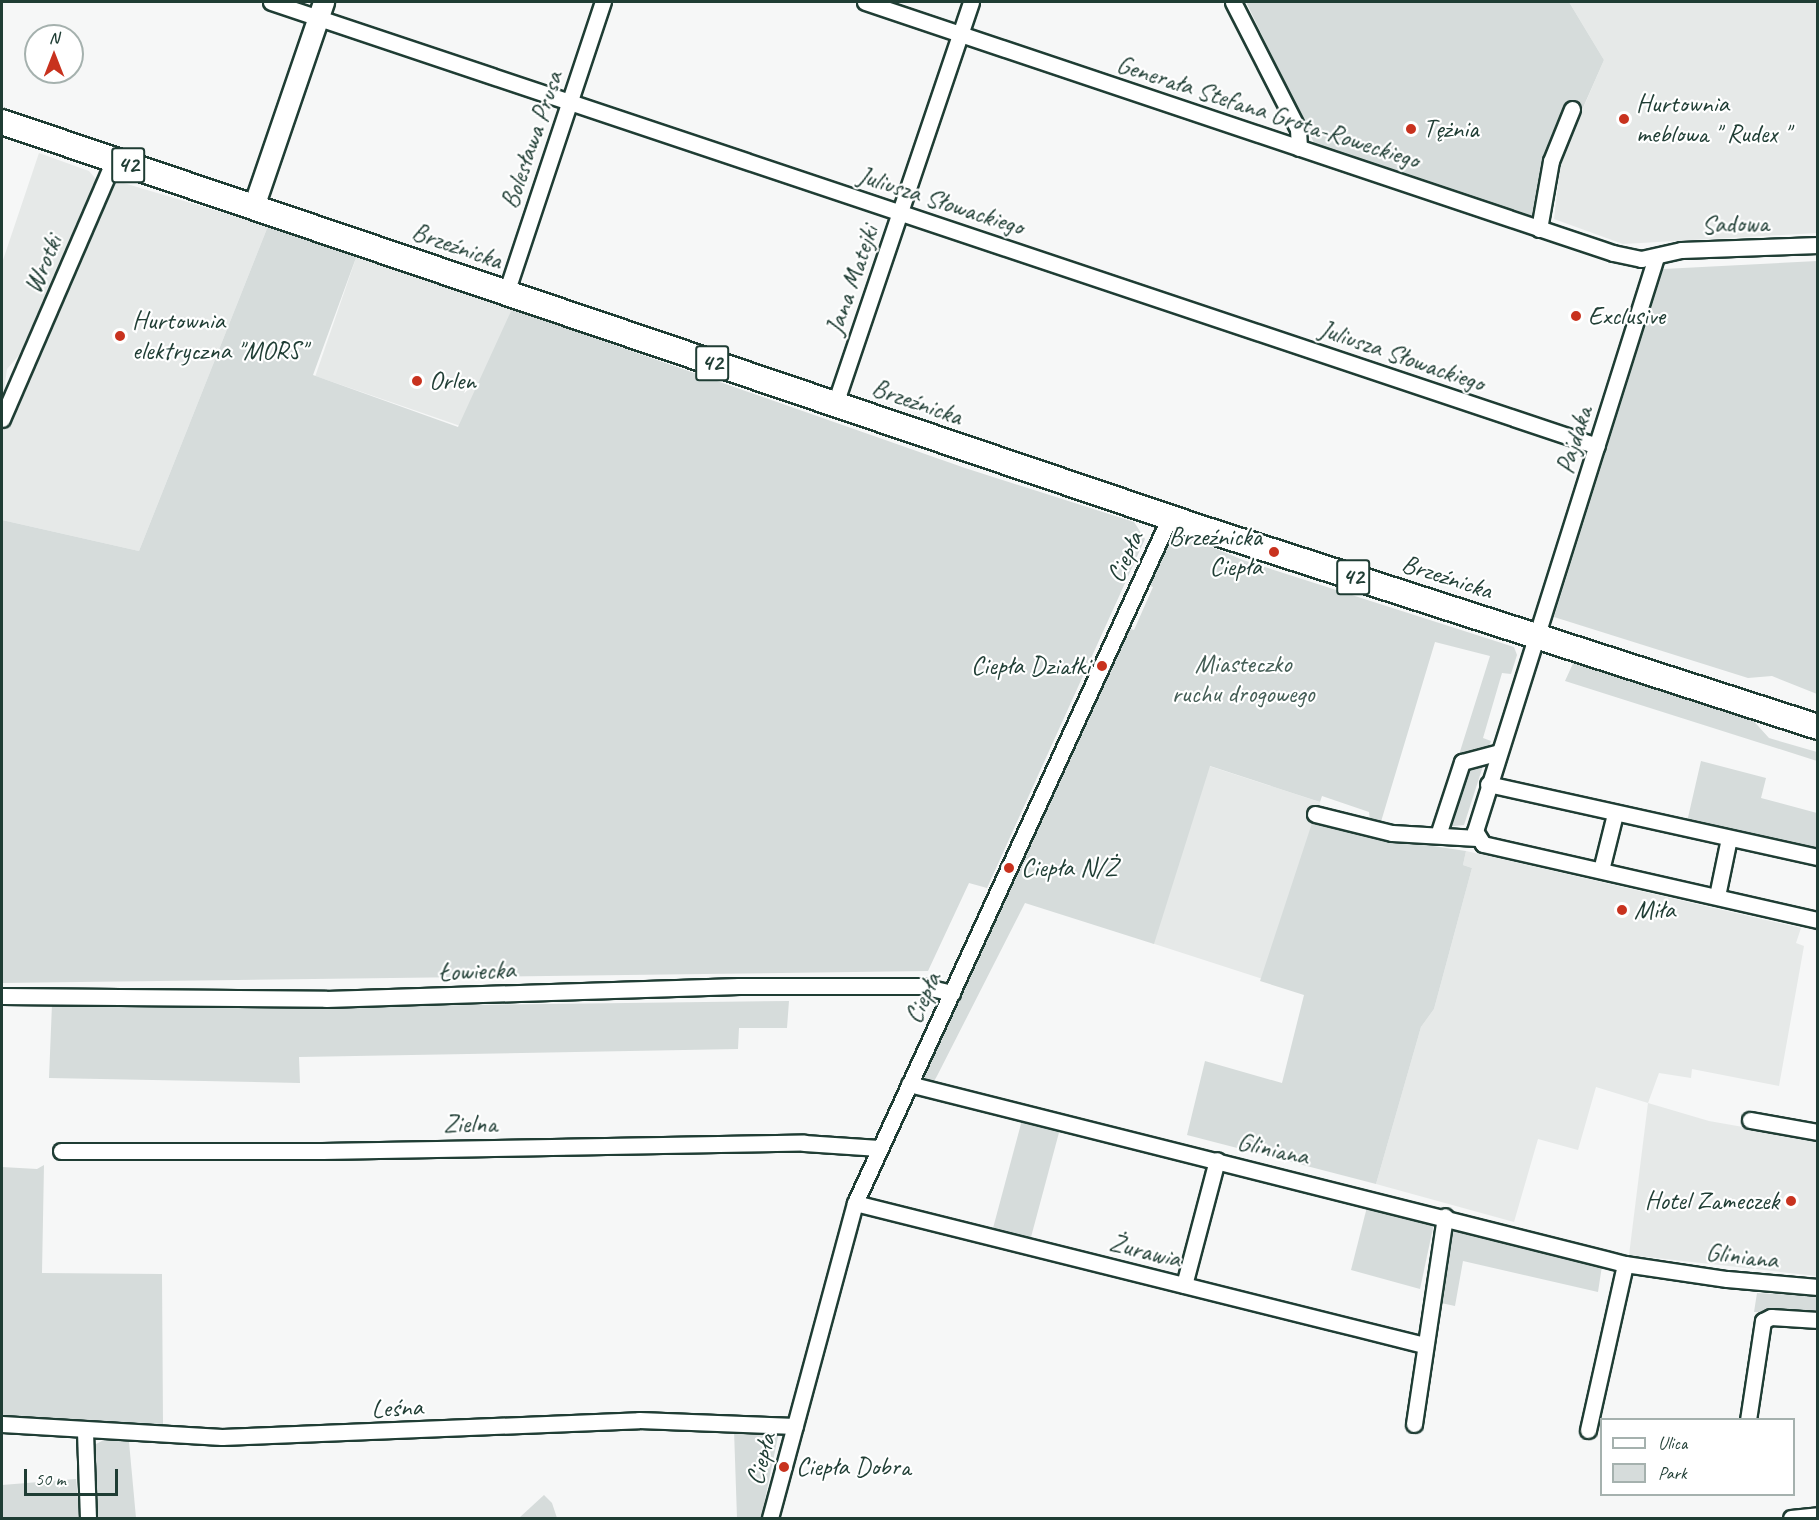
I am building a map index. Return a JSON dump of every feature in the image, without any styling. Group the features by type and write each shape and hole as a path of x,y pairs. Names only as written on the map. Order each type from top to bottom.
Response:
{"main road":[{"name":"Brzeźnicka","path":"2,122 1170,517 1818,728"}],"street":[{"name":"Juliusza Słowackiego","path":"271,2 321,9 570,102 1597,446"},
{"name":"Bolesława Prusa","path":"506,293 603,2"},
{"name":"Generała Stefana Grota-Roweckiego","path":"866,2 1539,229 1620,255 1656,257"},
{"name":"Jana Matejki","path":"835,405 972,2"},
{"path":"1233,2 1298,129 1299,148"},
{"path":"254,207 321,9"},
{"path":"1539,229 1551,161 1572,109"},
{"name":"Wrotki","path":"2,419 114,160"},
{"name":"Sadowa","path":"1656,257 1681,250 1818,245"},
{"name":"Pajdaka","path":"1536,636 1656,257"},
{"name":"Ciepła","path":"770,1518 855,1203 1170,517"},
{"path":"1477,838 1475,826 1536,636"},
{"path":"1438,835 1462,762 1499,752"},
{"path":"1488,784 1615,814 1818,857"},
{"path":"1315,814 1392,832 1477,838 1484,844 1818,920"},
{"path":"1601,870 1615,814"},
{"path":"1717,897 1729,838"},
{"name":"Łowiecka","path":"2,996 326,999 739,986 922,986 952,993"},
{"name":"Gliniana","path":"909,1084 1445,1216 1625,1264 1737,1280 1818,1287"},
{"path":"1750,1120 1818,1132"},
{"name":"Zielna","path":"61,1150 322,1151 804,1143 879,1148"},
{"path":"1184,1285 1217,1160"},
{"name":"Żurawia","path":"855,1203 1424,1345"},
{"path":"1414,1424 1445,1216"},
{"path":"1588,1430 1625,1264"},
{"path":"1748,1418 1763,1321 1771,1317 1818,1320"},
{"name":"Leśna","path":"2,1424 85,1432 111,1430 222,1437 639,1420 795,1426"},
{"path":"85,1432 88,1518"},
{"path":"1791,1518 1818,1515"}],"shaded area":[{"path":"1569,2 1817,2 1817,233 1623,244 1554,219 1561,159 1604,60"},
{"path":"39,153 89,171 100,184 29,344 7,369 2,405 2,263"},
{"path":"117,181 268,226 139,551 2,520 2,432 103,193"},
{"path":"357,255 512,308 470,429 315,376"},
{"path":"1209,766 1320,802 1263,979 1152,943"},
{"path":"1466,851 1801,928 1796,943 1804,946 1779,1086 1692,1069 1691,1078 1659,1073 1648,1103 1596,1087 1578,1150 1538,1139 1514,1222 1376,1184 1421,1027 1434,1009 1472,868 1463,865"},
{"path":"1648,1103 1709,1121 1817,1140 1817,1276 1629,1255"}],"green space":[{"path":"1246,2 1569,2 1604,60 1582,110 1567,105 1537,224 1315,145"},
{"path":"268,226 357,255 313,375 458,427 512,309 965,468 1134,522 1145,539 987,888 969,883 928,971 2,983 2,520 139,551"},
{"path":"1817,261 1817,694 1772,676 1748,678 1554,617 1663,269"},
{"name":"Miasteczko ruchu drogowego","path":"1178,531 1198,536 1197,541 1243,560 1514,647 1517,655 1511,674 1502,673 1483,738 1491,741 1464,825 1436,828 1490,656 1435,642 1380,825 1370,821 1369,812 1322,796 1320,802 1210,766 1154,944 1025,903 937,1076 933,1083 928,1082 922,1073 1126,627 1134,630 1153,587 1146,584 1167,539"},
{"path":"1575,659 1749,716 1769,738 1817,752 1817,761 1565,681"},
{"path":"1701,761 1766,778 1761,798 1817,813 1817,852 1687,822"},
{"path":"1313,820 1406,842 1466,851 1463,865 1472,868 1434,1009 1421,1027 1376,1184 1187,1135 1205,1061 1282,1083 1304,995 1260,981"},
{"path":"789,1001 787,1028 739,1028 738,1049 299,1057 300,1083 49,1078 52,1004 319,1007"},
{"path":"1022,1120 1060,1130 1030,1242 992,1232"},
{"path":"44,1165 42,1273 162,1274 163,1424 2,1420 2,1167 37,1169"},
{"path":"1367,1207 1431,1220 1433,1228 1420,1289 1351,1270"},
{"path":"1455,1226 1602,1266 1598,1292 1463,1261 1455,1306 1441,1303 1450,1233"},
{"path":"1757,1293 1817,1296 1817,1313 1754,1312"},
{"path":"734,1430 779,1432 761,1518 737,1518"},
{"path":"108,1438 129,1442 136,1518 95,1518 94,1445"},
{"path":"76,1479 80,1518 2,1518 2,1485"},
{"path":"544,1495 552,1503 557,1518 519,1518"}],"place":[{"name":"Hurtownia meblowa \" Rudex \"","path":"1624,119"},
{"name":"Tężnia","path":"1411,129"},
{"name":"Exclusive","path":"1576,316"},
{"name":"Hurtownia elektryczna \"MORS\"","path":"120,336"},
{"name":"Orlen","path":"417,381"},
{"name":"Brzeźnicka Ciepła","path":"1274,552"},
{"name":"Ciepła Działki","path":"1102,666"},
{"name":"Ciepła N/Ż","path":"1009,868"},
{"name":"Miła","path":"1622,910"},
{"name":"Hotel Zameczek","path":"1791,1201"},
{"name":"Ciepła Dobra","path":"784,1467"}]}
